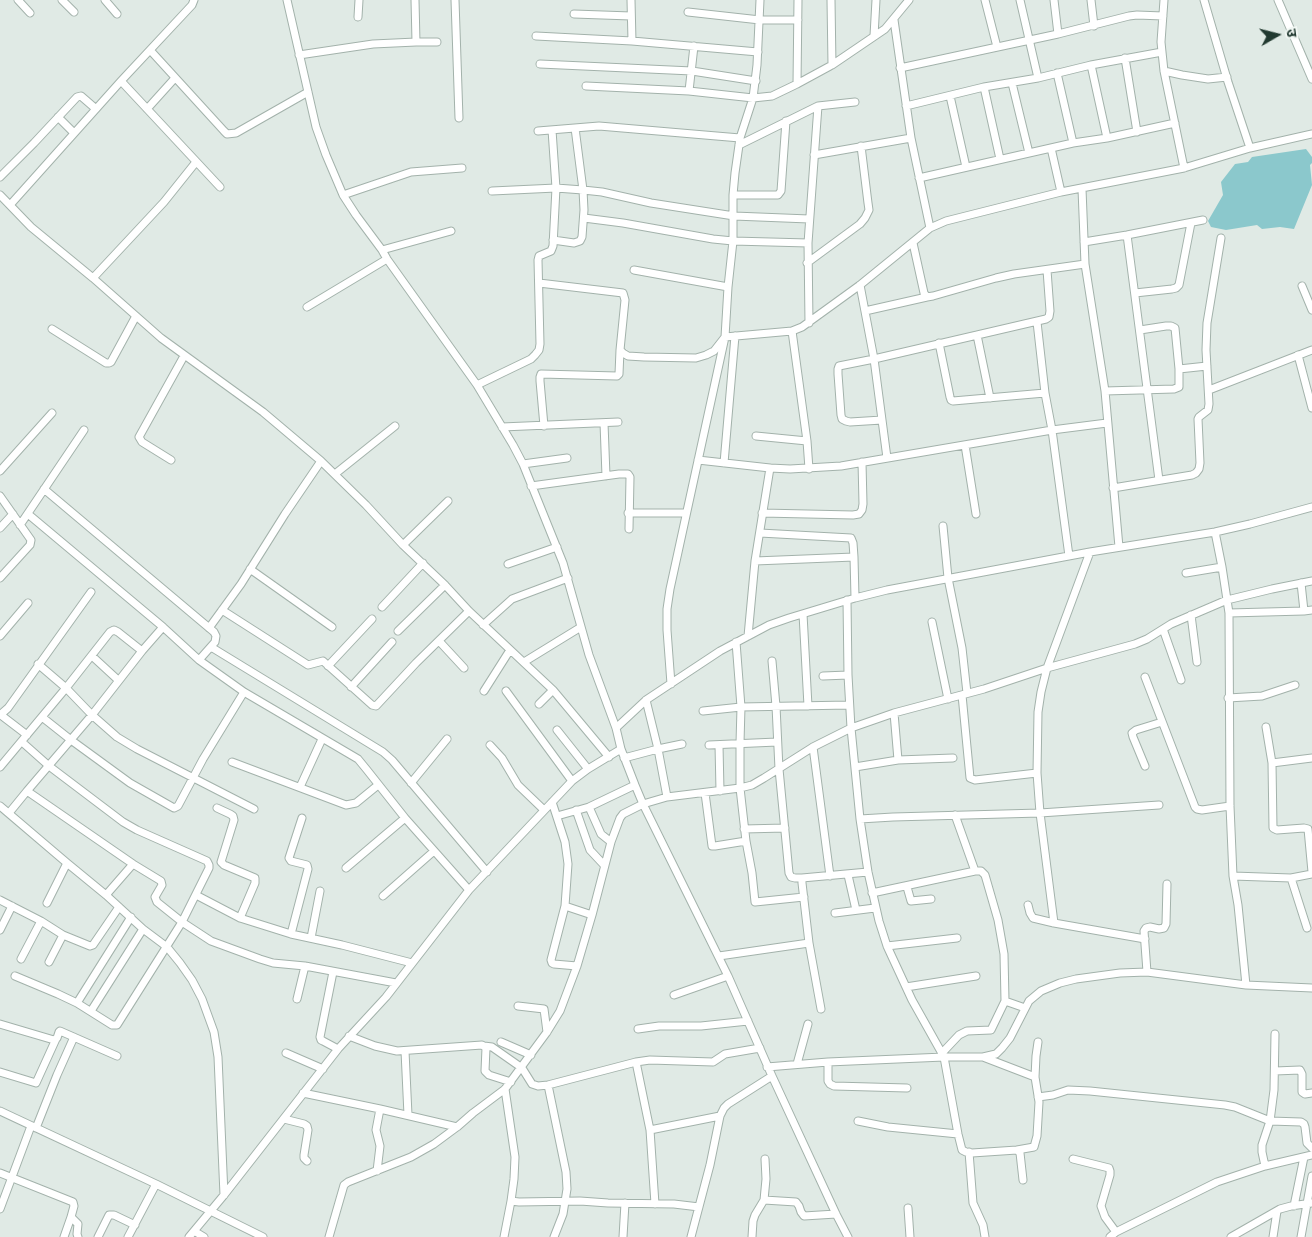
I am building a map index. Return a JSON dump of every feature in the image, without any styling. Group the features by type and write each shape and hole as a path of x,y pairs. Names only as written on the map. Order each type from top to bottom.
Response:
{"street":[{"path":"18,0 30,13"},
{"path":"62,0 74,12"},
{"path":"105,0 116,14"},
{"path":"10,205 192,5 194,0"},
{"path":"287,0 316,127 343,195 387,260 477,385 523,464 568,578 589,655 635,785 719,956 772,1076 848,1237"},
{"path":"358,0 358,17"},
{"path":"415,0 416,42"},
{"path":"455,0 459,118"},
{"path":"631,0 632,41"},
{"path":"671,684 667,609 725,337 733,241 735,173 740,142 756,81 760,0"},
{"path":"797,84 798,0"},
{"path":"831,0 832,65"},
{"path":"874,36 876,0"},
{"path":"586,86 689,91 753,98 772,96 832,65 885,29 909,0"},
{"path":"985,0 997,47"},
{"path":"1020,0 1038,78"},
{"path":"1054,0 1058,34"},
{"path":"1091,0 1094,26"},
{"path":"1164,0 1162,52 1164,71 1184,168"},
{"path":"1204,0 1250,148"},
{"path":"1278,0 1312,79"},
{"path":"1282,11 1284,0"},
{"path":"688,12 760,20 798,20"},
{"path":"574,14 631,16"},
{"path":"900,68 1137,15 1163,16"},
{"path":"894,20 911,138 930,228"},
{"path":"536,36 632,41 758,52"},
{"path":"299,55 373,44 437,42"},
{"path":"689,91 694,46"},
{"path":"150,50 228,134 236,133 308,92"},
{"path":"906,106 984,87 1038,78 1091,65 1162,52"},
{"path":"1125,58 1136,132"},
{"path":"540,64 692,71 756,81"},
{"path":"1091,65 1107,138"},
{"path":"1164,71 1182,76 1228,79"},
{"path":"1057,73 1073,144"},
{"path":"147,109 175,78"},
{"path":"121,81 220,187"},
{"path":"1012,83 1029,153"},
{"path":"984,87 1000,159"},
{"path":"0,177 79,96 96,109"},
{"path":"950,96 966,167"},
{"path":"538,131 604,126 740,142 818,106 854,102"},
{"path":"809,322 809,219 818,106"},
{"path":"58,117 74,133"},
{"path":"733,195 778,196 781,191 786,120"},
{"path":"919,178 1051,148 1175,123"},
{"path":"553,240 574,243 580,241 584,218 584,190 574,128"},
{"path":"477,385 531,359 539,350 539,256 551,251 553,240 556,188 552,130"},
{"path":"620,350 628,356 696,358 714,352 725,337 792,331 802,327 860,285 930,228 946,221 1061,192 1184,168 1250,148 1312,134"},
{"path":"814,155 911,138"},
{"path":"808,263 860,224 869,210 861,146"},
{"path":"1051,148 1061,192"},
{"path":"94,278 164,202 196,162"},
{"path":"343,195 404,174 462,168"},
{"path":"492,190 556,188 584,190 734,216 809,219"},
{"path":"1082,189 1085,264 1105,391 1120,547"},
{"path":"0,195 31,227 94,278 184,356 283,427 336,474 469,612 553,690 609,756"},
{"path":"584,218 733,241 808,243"},
{"path":"1084,242 1203,220"},
{"path":"1134,293 1172,289 1179,285 1190,222"},
{"path":"382,250 451,232"},
{"path":"1127,235 1159,480"},
{"path":"1113,488 1192,475 1199,469 1198,419 1209,408 1206,338 1221,238"},
{"path":"913,243 924,293 927,297"},
{"path":"307,307 387,260"},
{"path":"866,311 933,296 996,278 1085,264"},
{"path":"634,270 728,287"},
{"path":"882,420 846,421 842,419 839,366 874,360 1046,319 1050,314 1047,270"},
{"path":"539,283 623,293 625,300 619,374 617,376 541,374 544,426"},
{"path":"860,285 874,360 887,458"},
{"path":"1302,286 1312,310"},
{"path":"52,329 106,363 109,363 136,316"},
{"path":"1037,322 1045,393 1052,430 1069,556"},
{"path":"1105,391 1177,389 1179,369 1175,328 1166,326 1140,330"},
{"path":"792,331 809,469"},
{"path":"977,335 990,398"},
{"path":"724,463 735,336"},
{"path":"939,343 951,400 1045,393"},
{"path":"1209,390 1312,350"},
{"path":"1298,355 1312,408"},
{"path":"171,460 142,442 139,436 184,356"},
{"path":"1179,369 1207,366"},
{"path":"0,471 52,413"},
{"path":"502,427 618,422"},
{"path":"604,423 606,476"},
{"path":"698,460 770,468 809,469 841,466 1052,430 1107,423"},
{"path":"336,474 395,426"},
{"path":"20,525 84,430"},
{"path":"756,436 807,441"},
{"path":"965,445 976,514"},
{"path":"523,464 567,458"},
{"path":"210,628 321,461"},
{"path":"762,514 859,514 863,504 862,462"},
{"path":"748,636 755,561 770,468"},
{"path":"531,486 628,474 630,477 629,529"},
{"path":"44,489 214,632 216,636 215,642 199,660"},
{"path":"0,496 29,537 31,543 0,578"},
{"path":"403,545 448,501"},
{"path":"616,728 646,700 736,642 769,625 847,600 948,578 1090,552 1215,532 1312,507"},
{"path":"628,513 686,514"},
{"path":"0,528 13,514"},
{"path":"28,514 163,627 199,660 244,692 358,759 405,818 469,890"},
{"path":"943,526 948,578 962,648 970,778 975,780 1037,773"},
{"path":"1215,532 1229,613 1228,698 1233,876 1238,905 1246,985"},
{"path":"760,533 851,538 854,556 855,598"},
{"path":"508,564 557,547"},
{"path":"1054,923 1040,813 1037,773 1038,712 1047,668 1090,552"},
{"path":"755,561 854,556"},
{"path":"382,606 423,563"},
{"path":"1186,572 1222,567"},
{"path":"250,569 332,627"},
{"path":"483,625 512,599 568,578"},
{"path":"329,1237 344,1185 422,1152 458,1127 505,1088 522,1068 560,1011 577,966 610,842 623,814 643,804 667,797 752,785 813,747 851,728 894,713 984,690 1047,668 1135,644 1148,639 1171,624 1227,600 1312,582"},
{"path":"1229,613 1308,610 1301,583"},
{"path":"398,631 445,585"},
{"path":"27,735 0,715 8,708 91,592"},
{"path":"847,600 849,705 860,819 872,893 887,946 912,1000 943,1055 962,1150 969,1152 1017,1150 1034,1147 1037,1136 1039,1102 1035,1077 1038,1042"},
{"path":"0,636 28,603"},
{"path":"222,610 308,665 323,661 372,706 378,705 416,663 469,612"},
{"path":"803,614 808,706"},
{"path":"1191,615 1197,662"},
{"path":"328,666 372,619"},
{"path":"932,622 948,699"},
{"path":"9,814 163,627"},
{"path":"524,662 581,627"},
{"path":"0,767 110,632 114,630 142,651"},
{"path":"1163,630 1181,680"},
{"path":"439,641 464,668"},
{"path":"351,687 392,642"},
{"path":"736,642 741,707 740,788 755,902 804,897"},
{"path":"211,647 375,746 392,760 487,872"},
{"path":"484,691 510,650"},
{"path":"92,656 118,680"},
{"path":"772,660 779,768 789,873 791,877 802,878 868,872"},
{"path":"38,664 66,688 92,715 123,740 193,779 254,809"},
{"path":"823,676 848,675"},
{"path":"1145,677 1195,807 1202,810 1230,806"},
{"path":"1228,698 1262,696 1295,685"},
{"path":"506,690 572,781"},
{"path":"539,704 553,690"},
{"path":"42,717 130,783 172,807 177,807 203,759 244,692"},
{"path":"646,700 667,797"},
{"path":"703,711 741,707 849,705"},
{"path":"894,713 898,760"},
{"path":"1145,766 1132,733 1162,722"},
{"path":"1233,876 1291,878 1312,873 1308,829 1277,830 1273,828 1272,763 1266,727"},
{"path":"558,730 588,769"},
{"path":"300,787 322,739"},
{"path":"410,783 447,740"},
{"path":"15,976 77,1003 112,1025 117,1025 182,922 209,868 208,862 137,830 111,813 49,766 22,742"},
{"path":"709,745 777,742"},
{"path":"624,758 682,744"},
{"path":"719,744 720,791"},
{"path":"490,745 502,758 518,785 544,810"},
{"path":"813,747 830,876"},
{"path":"204,1237 191,1234 224,1195 338,1049 372,1013 469,890 572,781 621,749"},
{"path":"855,766 898,760 953,758"},
{"path":"1272,763 1312,758"},
{"path":"232,762 346,805 356,803 378,785"},
{"path":"557,816 589,807 635,785"},
{"path":"27,790 161,882 162,885 156,895 156,900 182,922 219,945 273,963 305,966 396,983"},
{"path":"705,793 712,846 746,841"},
{"path":"552,802 567,852 568,864 565,906 551,960 554,964 577,966"},
{"path":"0,806 106,895 143,929 167,947 192,980 202,999 214,1032 218,1057 224,1195"},
{"path":"860,819 893,816 1040,813 1159,806"},
{"path":"589,807 602,834 610,842"},
{"path":"217,808 234,818 221,862 255,878 255,883 240,918"},
{"path":"576,810 590,850 604,865"},
{"path":"955,815 975,871"},
{"path":"291,934 308,869 307,865 291,861 289,858 302,818"},
{"path":"346,868 405,818"},
{"path":"744,829 785,828"},
{"path":"383,896 434,852"},
{"path":"47,903 67,863"},
{"path":"106,895 133,864"},
{"path":"872,893 975,871 981,871 985,875 998,920 1004,954 1005,1001 992,1030 967,1031 959,1035 943,1055"},
{"path":"848,875 856,910"},
{"path":"802,878 809,943 821,1009"},
{"path":"1291,878 1306,928"},
{"path":"1147,972 1144,932 1146,928 1160,929 1164,928 1166,924 1167,884"},
{"path":"907,886 911,901 931,899"},
{"path":"311,938 320,891"},
{"path":"196,895 240,918 291,934 412,963"},
{"path":"0,900 63,935 88,946 91,946 119,907"},
{"path":"1028,905 1033,918 1145,939"},
{"path":"0,930 12,906"},
{"path":"565,906 592,915"},
{"path":"835,913 876,908"},
{"path":"77,1003 131,917"},
{"path":"22,959 40,921"},
{"path":"90,1011 143,929"},
{"path":"49,962 63,935"},
{"path":"887,946 957,938"},
{"path":"719,956 809,943"},
{"path":"297,999 305,966"},
{"path":"333,972 320,1037 322,1041 338,1049"},
{"path":"768,1067 943,1055 983,1057 996,1054 1010,1038 1029,1001 1041,991 1076,979 1120,973 1147,972 1246,985 1312,988"},
{"path":"674,995 728,976"},
{"path":"906,987 976,976"},
{"path":"1005,1001 1025,1008"},
{"path":"518,1006 544,1009 547,1032"},
{"path":"638,1029 659,1026 700,1026 748,1021"},
{"path":"0,1024 56,1039"},
{"path":"797,1064 808,1024"},
{"path":"0,1072 36,1083 60,1031 117,1056"},
{"path":"1265,1166 1262,1145 1270,1121 1274,1090 1275,1034"},
{"path":"349,1036 397,1051 492,1047 522,1068 532,1084 538,1086 636,1062 650,1060 713,1062 726,1054 760,1048"},
{"path":"0,1209 12,1177 74,1038"},
{"path":"501,1042 531,1055"},
{"path":"484,1046 486,1048 485,1071 489,1075 511,1082"},
{"path":"405,1051 408,1115"},
{"path":"286,1053 323,1069"},
{"path":"983,1057 1035,1077"},
{"path":"636,1062 650,1130 655,1204"},
{"path":"828,1062 828,1081 834,1086 907,1088"},
{"path":"1275,1071 1300,1070 1302,1074 1302,1092 1304,1094 1312,1093"},
{"path":"691,1237 710,1165 720,1116 724,1108 772,1076"},
{"path":"548,1085 568,1189 563,1214 554,1237"},
{"path":"504,1237 511,1201 515,1157 505,1088"},
{"path":"1038,1097 1068,1090 1225,1105 1270,1121 1300,1122 1304,1124 1308,1143 1312,1148"},
{"path":"303,1093 458,1127"},
{"path":"377,1171 380,1146 376,1130 380,1109"},
{"path":"0,1111 156,1184 263,1237"},
{"path":"650,1130 720,1116"},
{"path":"284,1119 307,1126 304,1155 307,1161"},
{"path":"858,1121 888,1127 958,1134"},
{"path":"1017,1150 1020,1154 1023,1180"},
{"path":"969,1152 973,1202 983,1225 985,1237"},
{"path":"1073,1159 1109,1168 1110,1174 1101,1206 1113,1235 1217,1182 1265,1166 1312,1155"},
{"path":"1294,1206 1304,1157"},
{"path":"752,1237 753,1221 764,1200 766,1159"},
{"path":"0,1173 72,1201 74,1206 64,1237"},
{"path":"1301,1237 1309,1204 1312,1176"},
{"path":"128,1237 156,1184"},
{"path":"511,1201 580,1200 699,1207"},
{"path":"764,1200 796,1202 804,1216 836,1214"},
{"path":"623,1237 624,1204"},
{"path":"1231,1237 1277,1211 1309,1204"},
{"path":"908,1208 910,1237"},
{"path":"1273,1237 1277,1211"},
{"path":"98,1237 109,1215 114,1215 135,1224"},
{"path":"71,1217 78,1224 78,1237"}],"water":[{"path":"1306,149 1312,157 1310,165 1312,185 1294,229 1280,227 1262,229 1257,225 1226,230 1211,227 1208,221 1223,195 1221,182 1235,164 1248,162 1252,157"}]}
